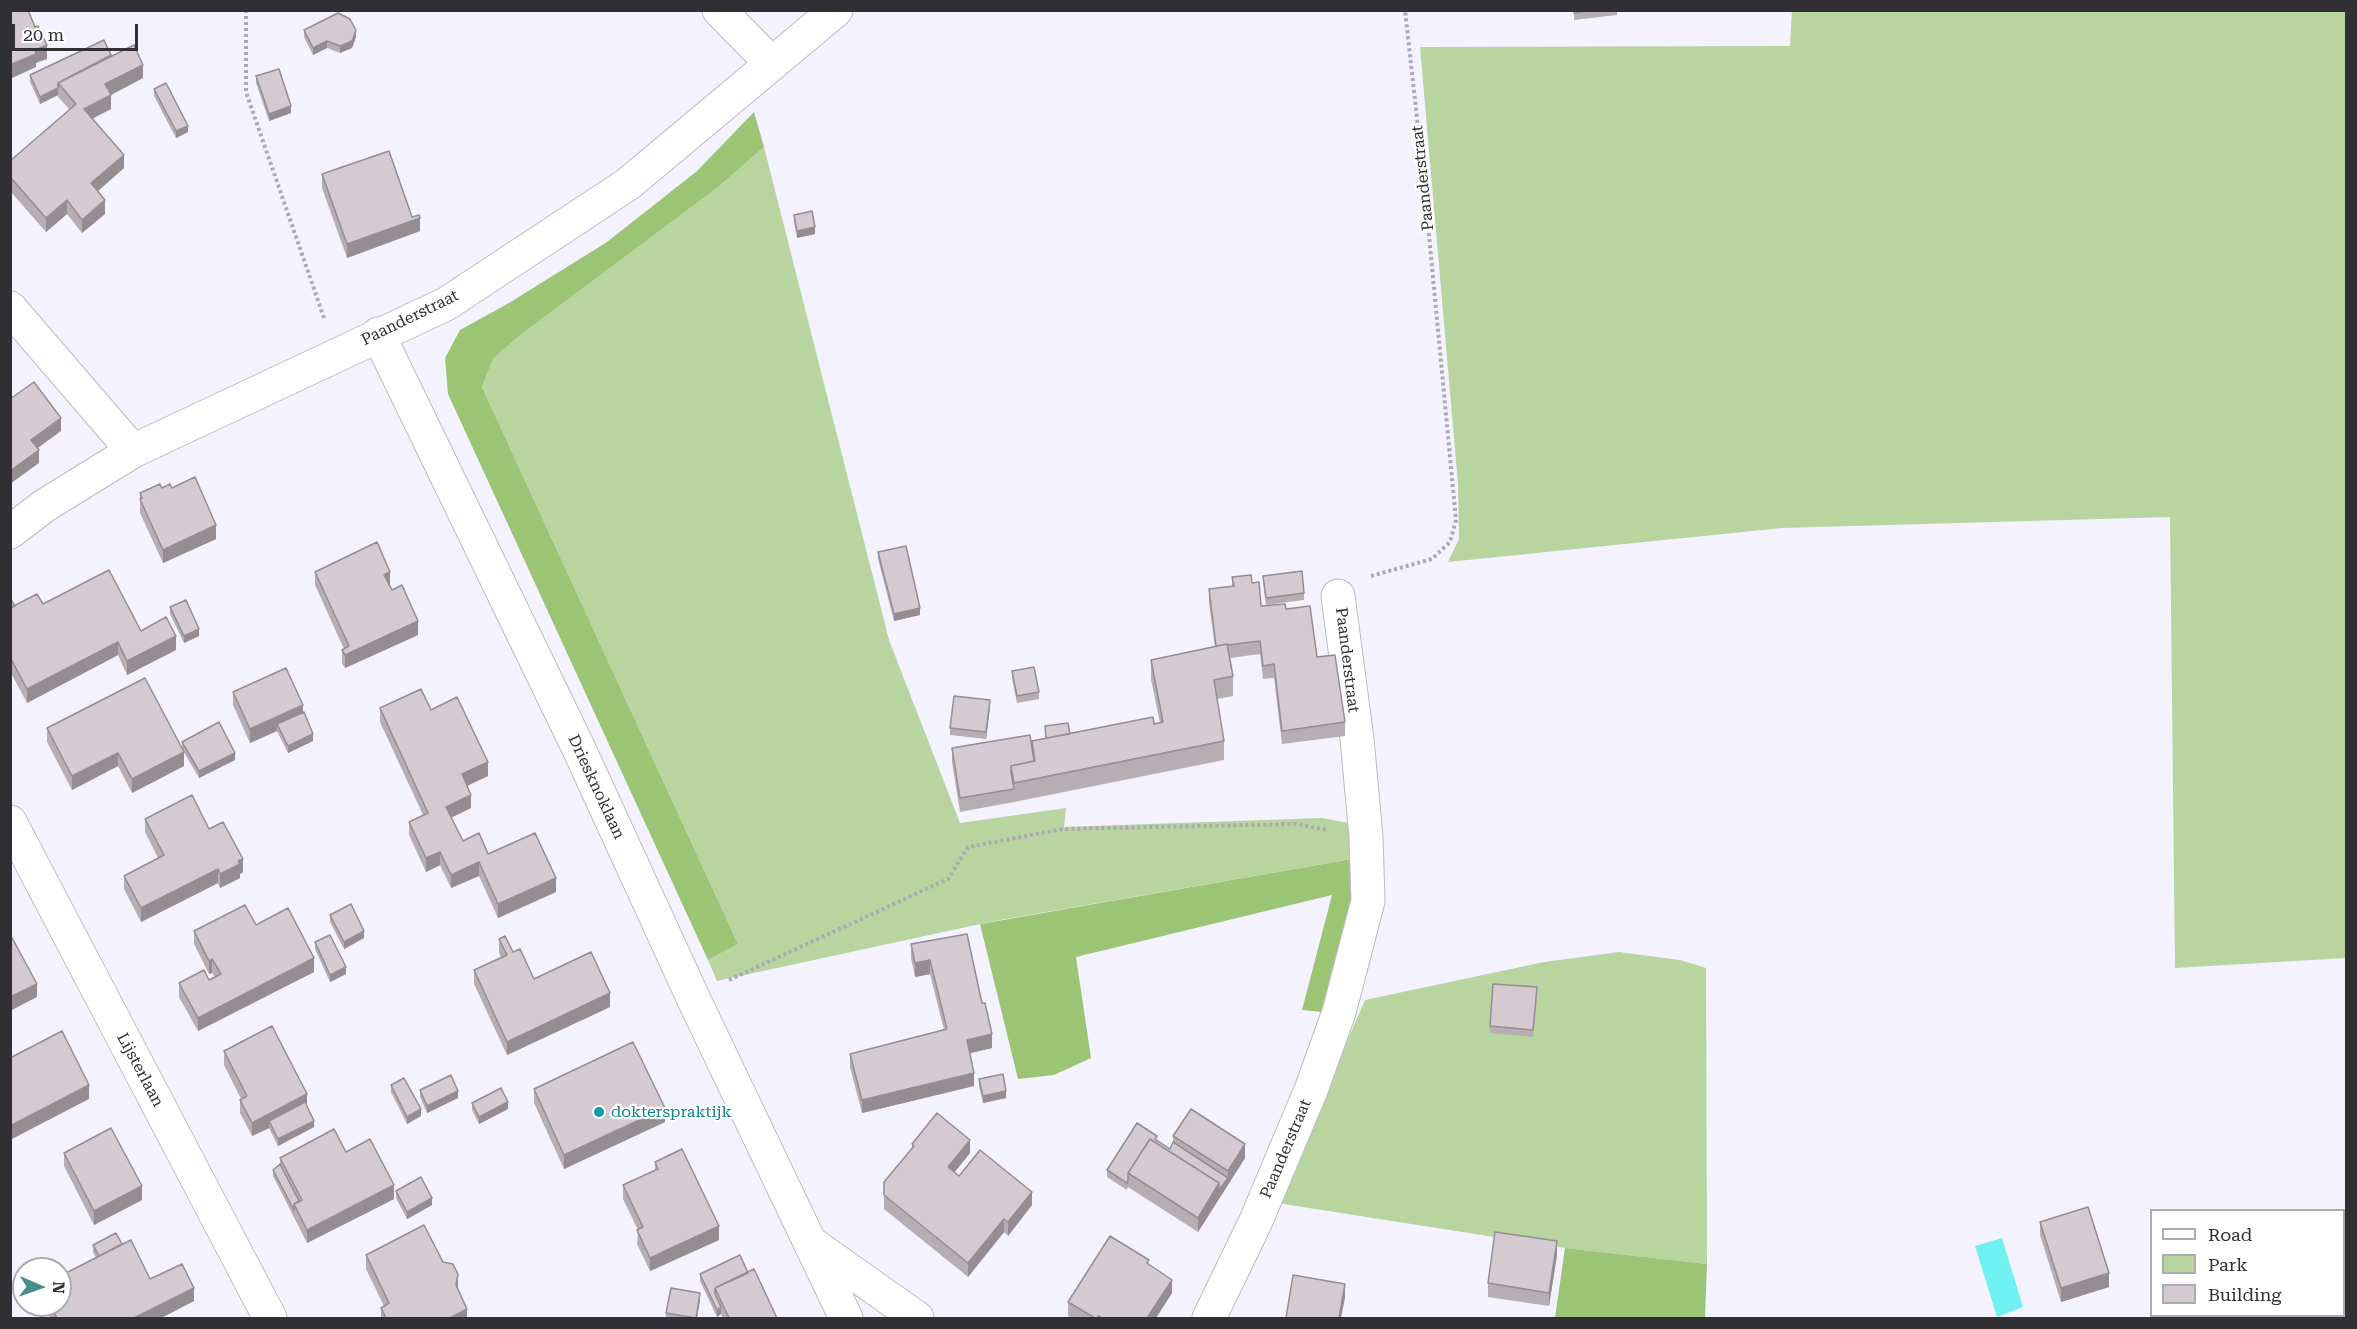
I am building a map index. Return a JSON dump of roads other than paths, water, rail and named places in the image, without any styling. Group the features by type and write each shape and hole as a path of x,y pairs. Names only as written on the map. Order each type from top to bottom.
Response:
{"street":[{"path":"719,10 772,64"},
{"name":"Paanderstraat","path":"10,532 44,506 133,451 446,303 628,184 836,10"},
{"path":"10,308 133,451"},
{"name":"Driesknoklaan","path":"378,334 579,749 695,1002 846,1318"},
{"name":"Paanderstraat","path":"1209,1318 1255,1223 1311,1090 1340,1012 1368,901 1366,837 1357,739 1338,596"},
{"name":"Lijsterlaan","path":"10,822 270,1318"},
{"name":"Driesknoklaan","path":"810,1242 917,1318"}],"water":[{"path":"2002,1238 2023,1307 1997,1317 1975,1246"}],"place":[{"name":"dokterspraktijk","path":"599,1112"}]}
